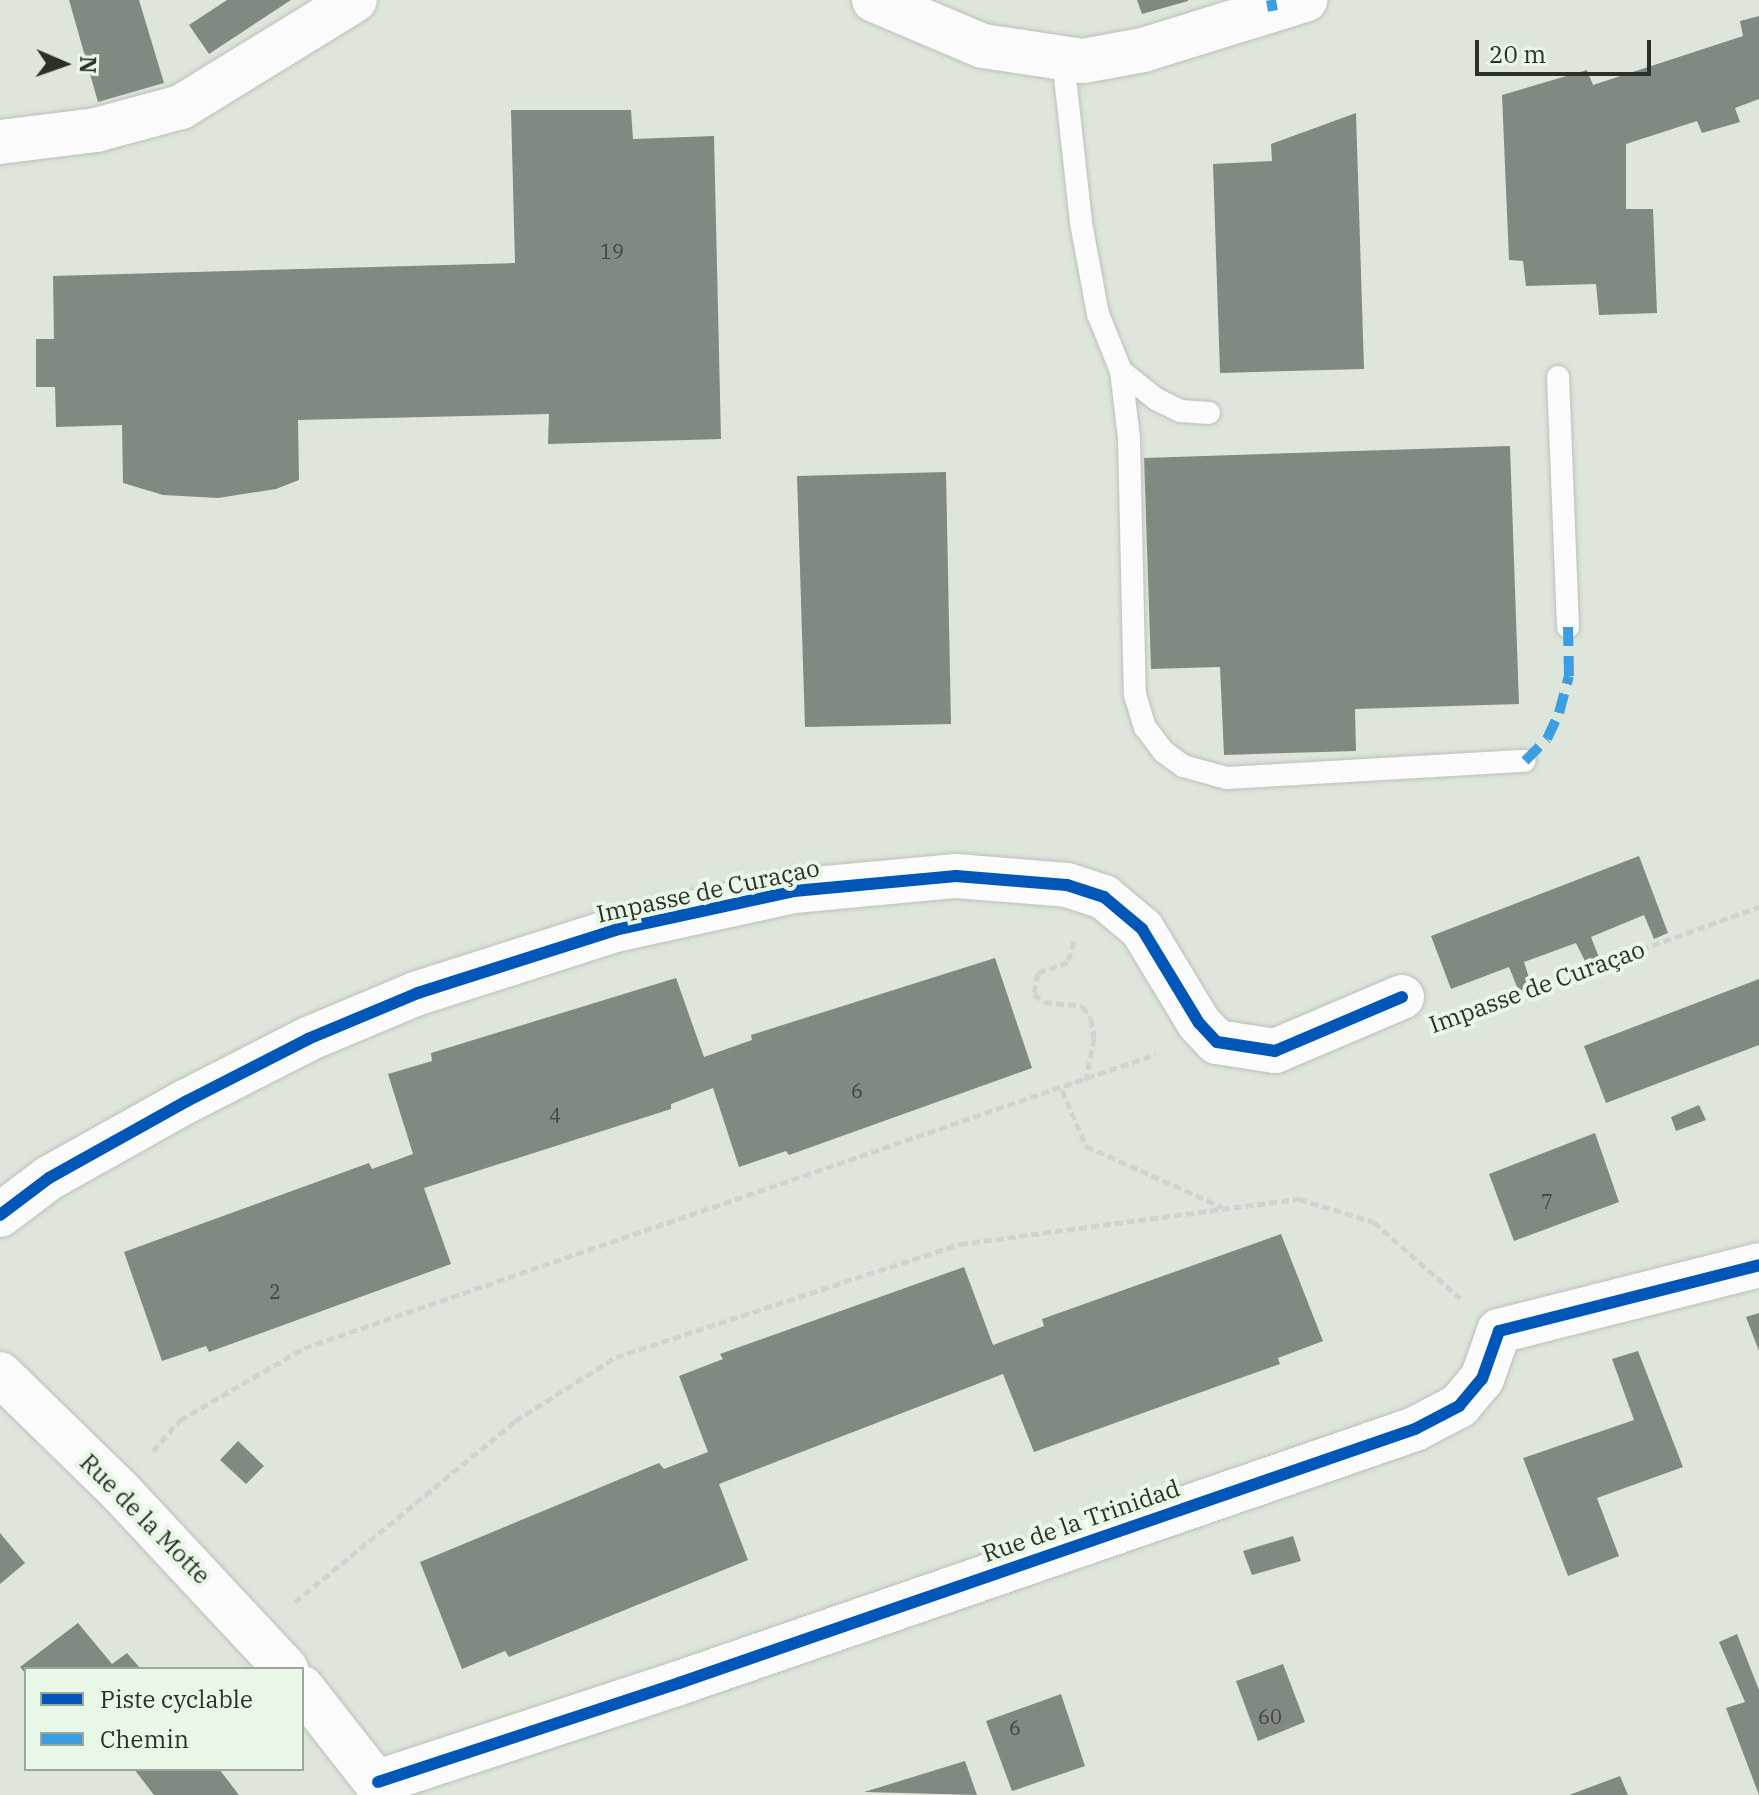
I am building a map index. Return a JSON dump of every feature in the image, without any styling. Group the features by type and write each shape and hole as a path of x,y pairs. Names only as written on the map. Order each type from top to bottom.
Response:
{"street":[{"path":"0,142 96,130 181,107 355,0"},
{"path":"874,0 983,46 1083,61 1143,50 1283,4"},
{"name":"Impasse de Curaçao","path":"0,1215 49,1178 308,1039 448,983 615,930 794,891 956,876 1051,884 1104,897 1142,929 1199,1023 1217,1042 1275,1051 1402,997"},
{"path":"1499,1331 1759,1265"},
{"name":"Rue de la Trinidad","path":"382,1788 1415,1429 1459,1406 1482,1379 1499,1331"},
{"name":"Rue de la Motte","path":"0,1374 119,1490 257,1633 284,1667"},
{"path":"304,1690 382,1788"}],"lane":[{"path":"1063,59 1081,223 1098,314 1121,371 1129,438 1135,695 1145,727 1164,752 1183,766 1227,778 1525,761"},
{"path":"1121,371 1156,399 1181,411 1209,413"},
{"path":"1558,377 1568,627"}],"path":[{"path":"1051,884 1075,922 1073,948 1068,962 1038,973 1034,994 1044,1002 1083,1006 1091,1019 1094,1038 1086,1081"},
{"path":"119,1490 180,1420 304,1348 1151,1058 1199,1023"},
{"path":"1062,1090 1086,1146 1223,1208"},
{"path":"257,1633 515,1421 616,1357 960,1244 1299,1199 1374,1222 1499,1331"}],"building":[{"path":"69,0 139,0 164,83 98,102"},
{"path":"227,0 291,0 209,54 189,25"},
{"path":"1137,0 1188,0 1188,1 1142,14"},
{"path":"1759,16 1759,99 1735,108 1740,122 1702,133 1697,121 1626,144 1626,209 1653,209 1657,313 1599,315 1596,284 1526,286 1523,261 1509,260 1502,95 1587,70 1593,85 1743,36 1740,21"},
{"path":"511,110 631,110 633,139 714,136 721,439 548,444 549,414 298,420 299,480 276,489 218,498 163,495 123,483 122,425 56,427 55,387 36,387 36,339 54,339 53,276 515,263"},
{"path":"1356,113 1364,369 1220,373 1213,164 1272,161 1271,144"},
{"path":"1510,446 1519,704 1355,709 1356,751 1224,755 1220,667 1151,669 1144,458"},
{"path":"946,472 951,724 805,727 797,476"},
{"path":"1639,856 1668,933 1654,939 1644,915 1591,937 1600,960 1587,965 1576,943 1524,962 1532,987 1519,992 1509,967 1451,989 1431,936"},
{"path":"995,958 1032,1068 789,1155 786,1151 739,1167 713,1088 671,1104 671,1109 424,1188 451,1264 209,1352 206,1346 162,1361 124,1252 369,1163 372,1169 413,1154 388,1074 432,1061 431,1053 676,978 704,1057 752,1040 751,1035"},
{"path":"1759,979 1759,1045 1606,1103 1584,1046"},
{"path":"1699,1105 1706,1120 1676,1131 1671,1117"},
{"path":"1595,1133 1619,1202 1514,1241 1489,1174"},
{"path":"1281,1234 1323,1341 1278,1358 1280,1364 1034,1452 1003,1374 719,1484 748,1560 509,1657 505,1651 462,1669 420,1562 659,1463 664,1469 708,1452 679,1376 723,1359 720,1354 964,1267 993,1345 1044,1326 1042,1319"},
{"path":"1759,1313 1759,1351 1746,1317"},
{"path":"1638,1351 1683,1467 1597,1498 1619,1556 1568,1576 1523,1458 1634,1420 1612,1359"},
{"path":"238,1441 264,1466 246,1484 220,1460"},
{"path":"0,1533 25,1563 0,1584"},
{"path":"1293,1536 1301,1561 1252,1575 1243,1551"},
{"path":"78,1623 112,1664 127,1653 139,1667 24,1667 24,1672 20,1667"},
{"path":"1737,1634 1759,1690 1759,1795 1726,1708 1745,1702 1719,1642"},
{"path":"1283,1664 1305,1722 1258,1741 1236,1681"},
{"path":"1061,1694 1085,1766 1012,1791 986,1721"},
{"path":"965,1761 977,1795 864,1792"},
{"path":"136,1771 221,1771 239,1795 154,1795"},
{"path":"1620,1776 1628,1795 1569,1795"}],"marked path":[{"path":"1271,0 1273,11"},
{"path":"1525,761 1547,739 1559,713 1569,676 1568,627"}],"cycle path":[{"path":"0,1215 49,1178 187,1101 308,1039 418,993 615,930 794,891 956,876 1067,885 1104,897 1142,929 1199,1023 1217,1042 1275,1051 1402,997"},
{"path":"378,1782 679,1683 1415,1429 1459,1406 1482,1379 1499,1331 1759,1265"}]}
